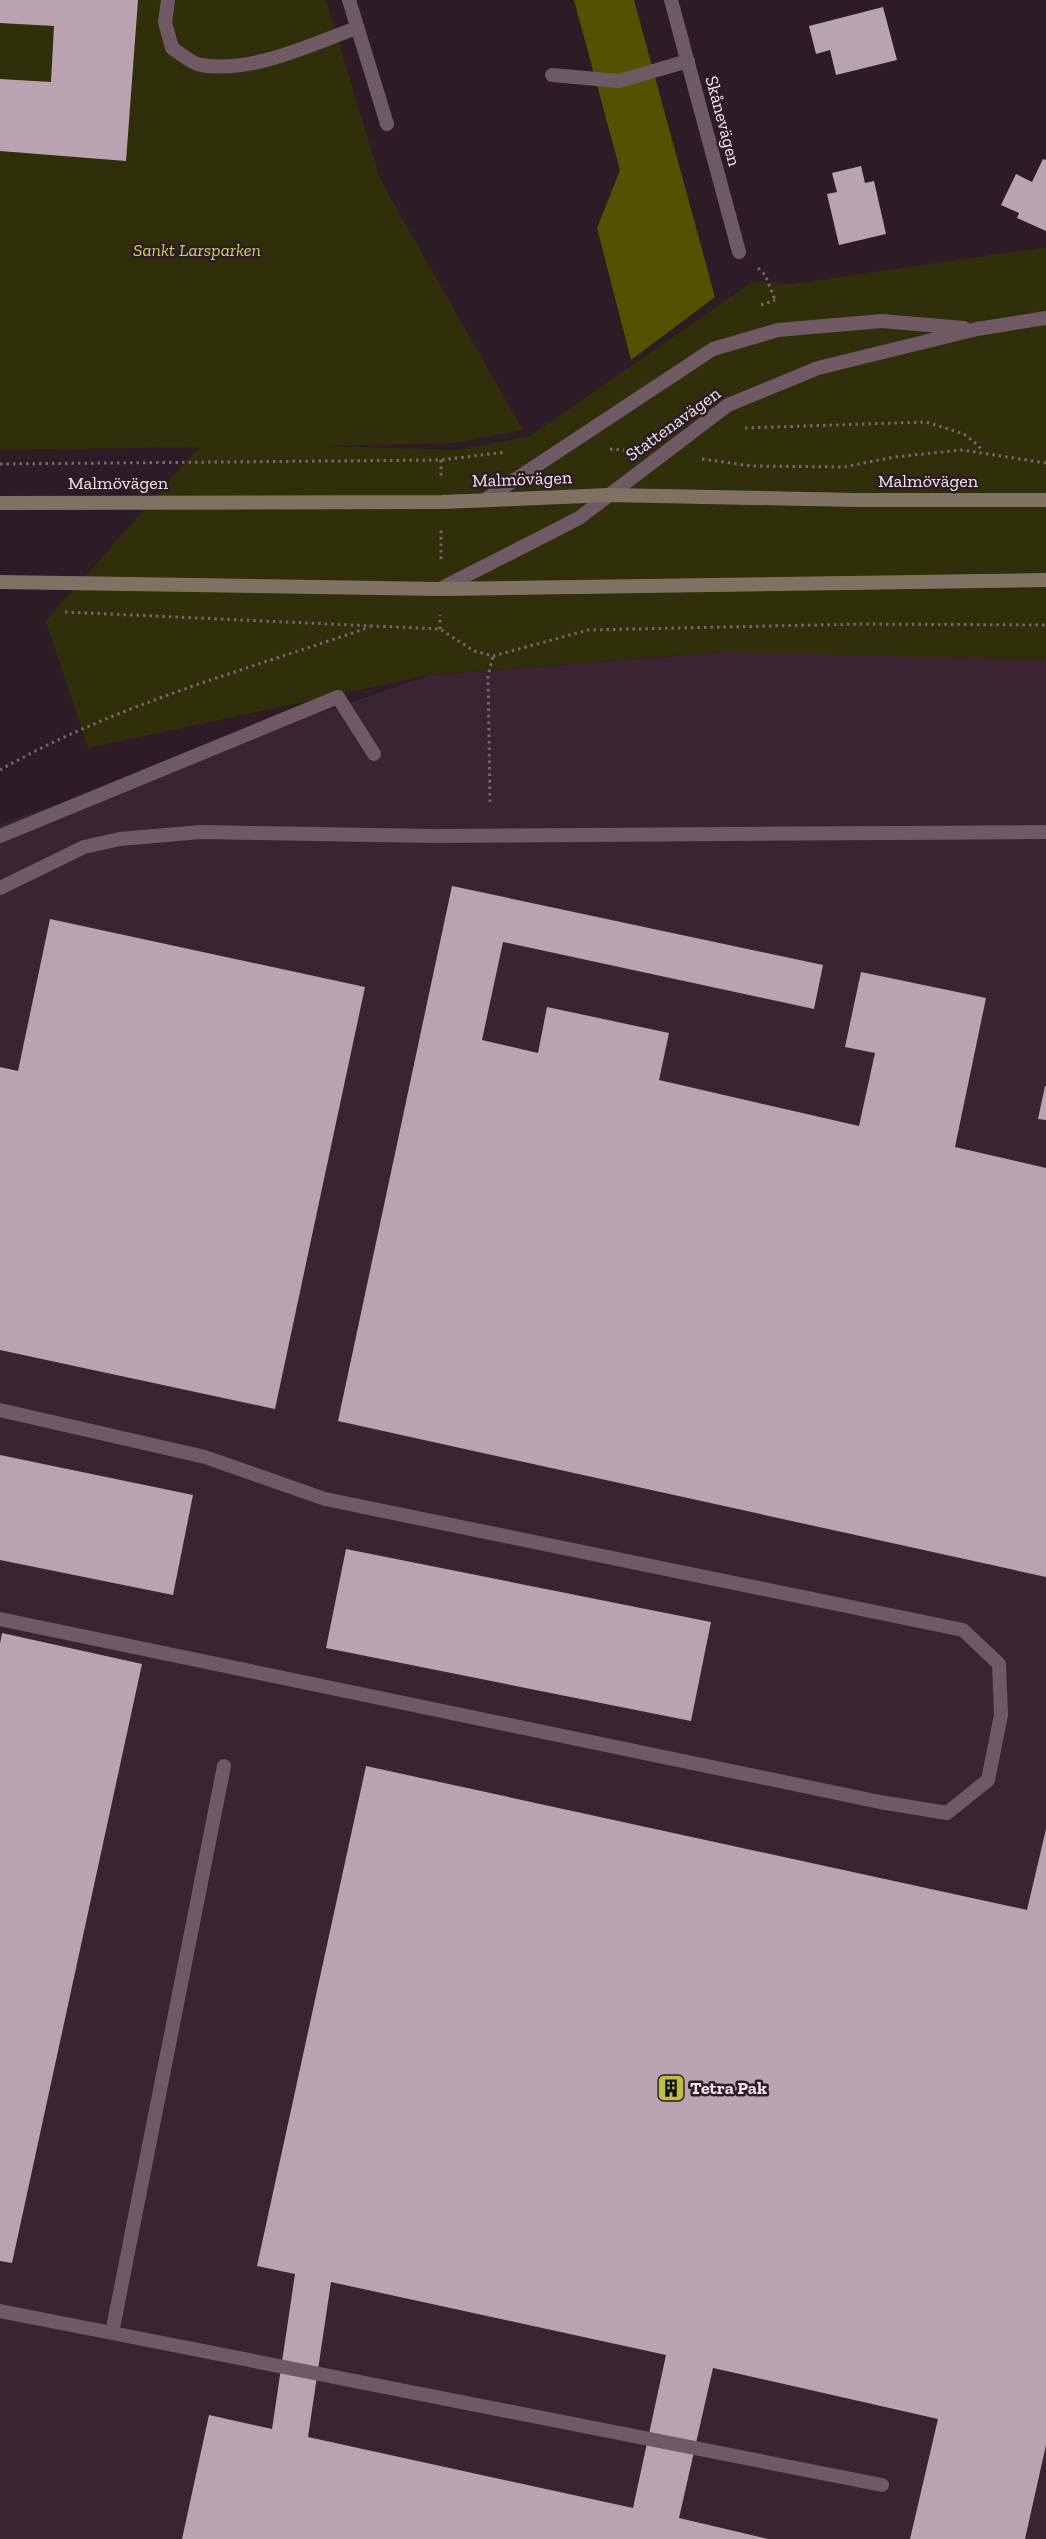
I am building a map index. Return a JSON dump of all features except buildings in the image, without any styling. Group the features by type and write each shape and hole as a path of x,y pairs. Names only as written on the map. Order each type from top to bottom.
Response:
{"main road":[{"name":"Malmövägen","path":"0,503 442,502 609,495 857,500 1046,500"},
{"path":"0,582 440,589 1046,580"}],"street":[{"path":"168,0 165,22 172,48 200,65 239,66 288,53 357,28"},
{"path":"349,0 386,124"},
{"name":"Skånevägen","path":"671,0 739,252"},
{"path":"552,75 619,80 688,61"},
{"name":"Stattenavägen","path":"440,589 580,518 728,405 818,368 978,329 1046,318"},
{"name":"Stattenavägen","path":"486,499 569,447 713,349 778,330 882,321 978,329"},
{"path":"0,836 338,697 374,754"},
{"path":"0,888 84,846 120,839 201,832 435,836 1046,832"},
{"path":"0,1410 205,1457 325,1499 963,1630 999,1664 1001,1715 988,1780 948,1813 880,1802 0,1619"},
{"path":"112,2333 224,1766"},
{"path":"0,2311 882,2485"}],"path":[{"path":"739,252 765,275 775,300 778,330"},
{"path":"743,428 926,422 964,434 979,446 982,452"},
{"path":"569,447 663,453 752,466 844,467 894,457 962,450 1046,463"},
{"path":"0,464 441,460 440,629"},
{"path":"59,612 440,629 474,651 493,656 588,630 860,624 1046,625"},
{"path":"0,770 30,752 120,713 373,626"},
{"path":"490,802 488,676 493,656"}],"shaded area":[{"path":"574,0 634,0 715,297 631,360 597,228 620,170"},
{"path":"723,652 1046,654 1046,2539 0,2539 0,824 430,675"}],"green space":[{"name":"Sankt Larsparken","path":"0,0 326,0 380,179 523,430 454,443 327,446 458,450 530,436 754,281 792,284 1046,247 1046,660 723,652 430,675 88,748 46,621 199,447 0,450"}],"place":[{"name":"Tetra Pak","path":"671,2088"}]}
